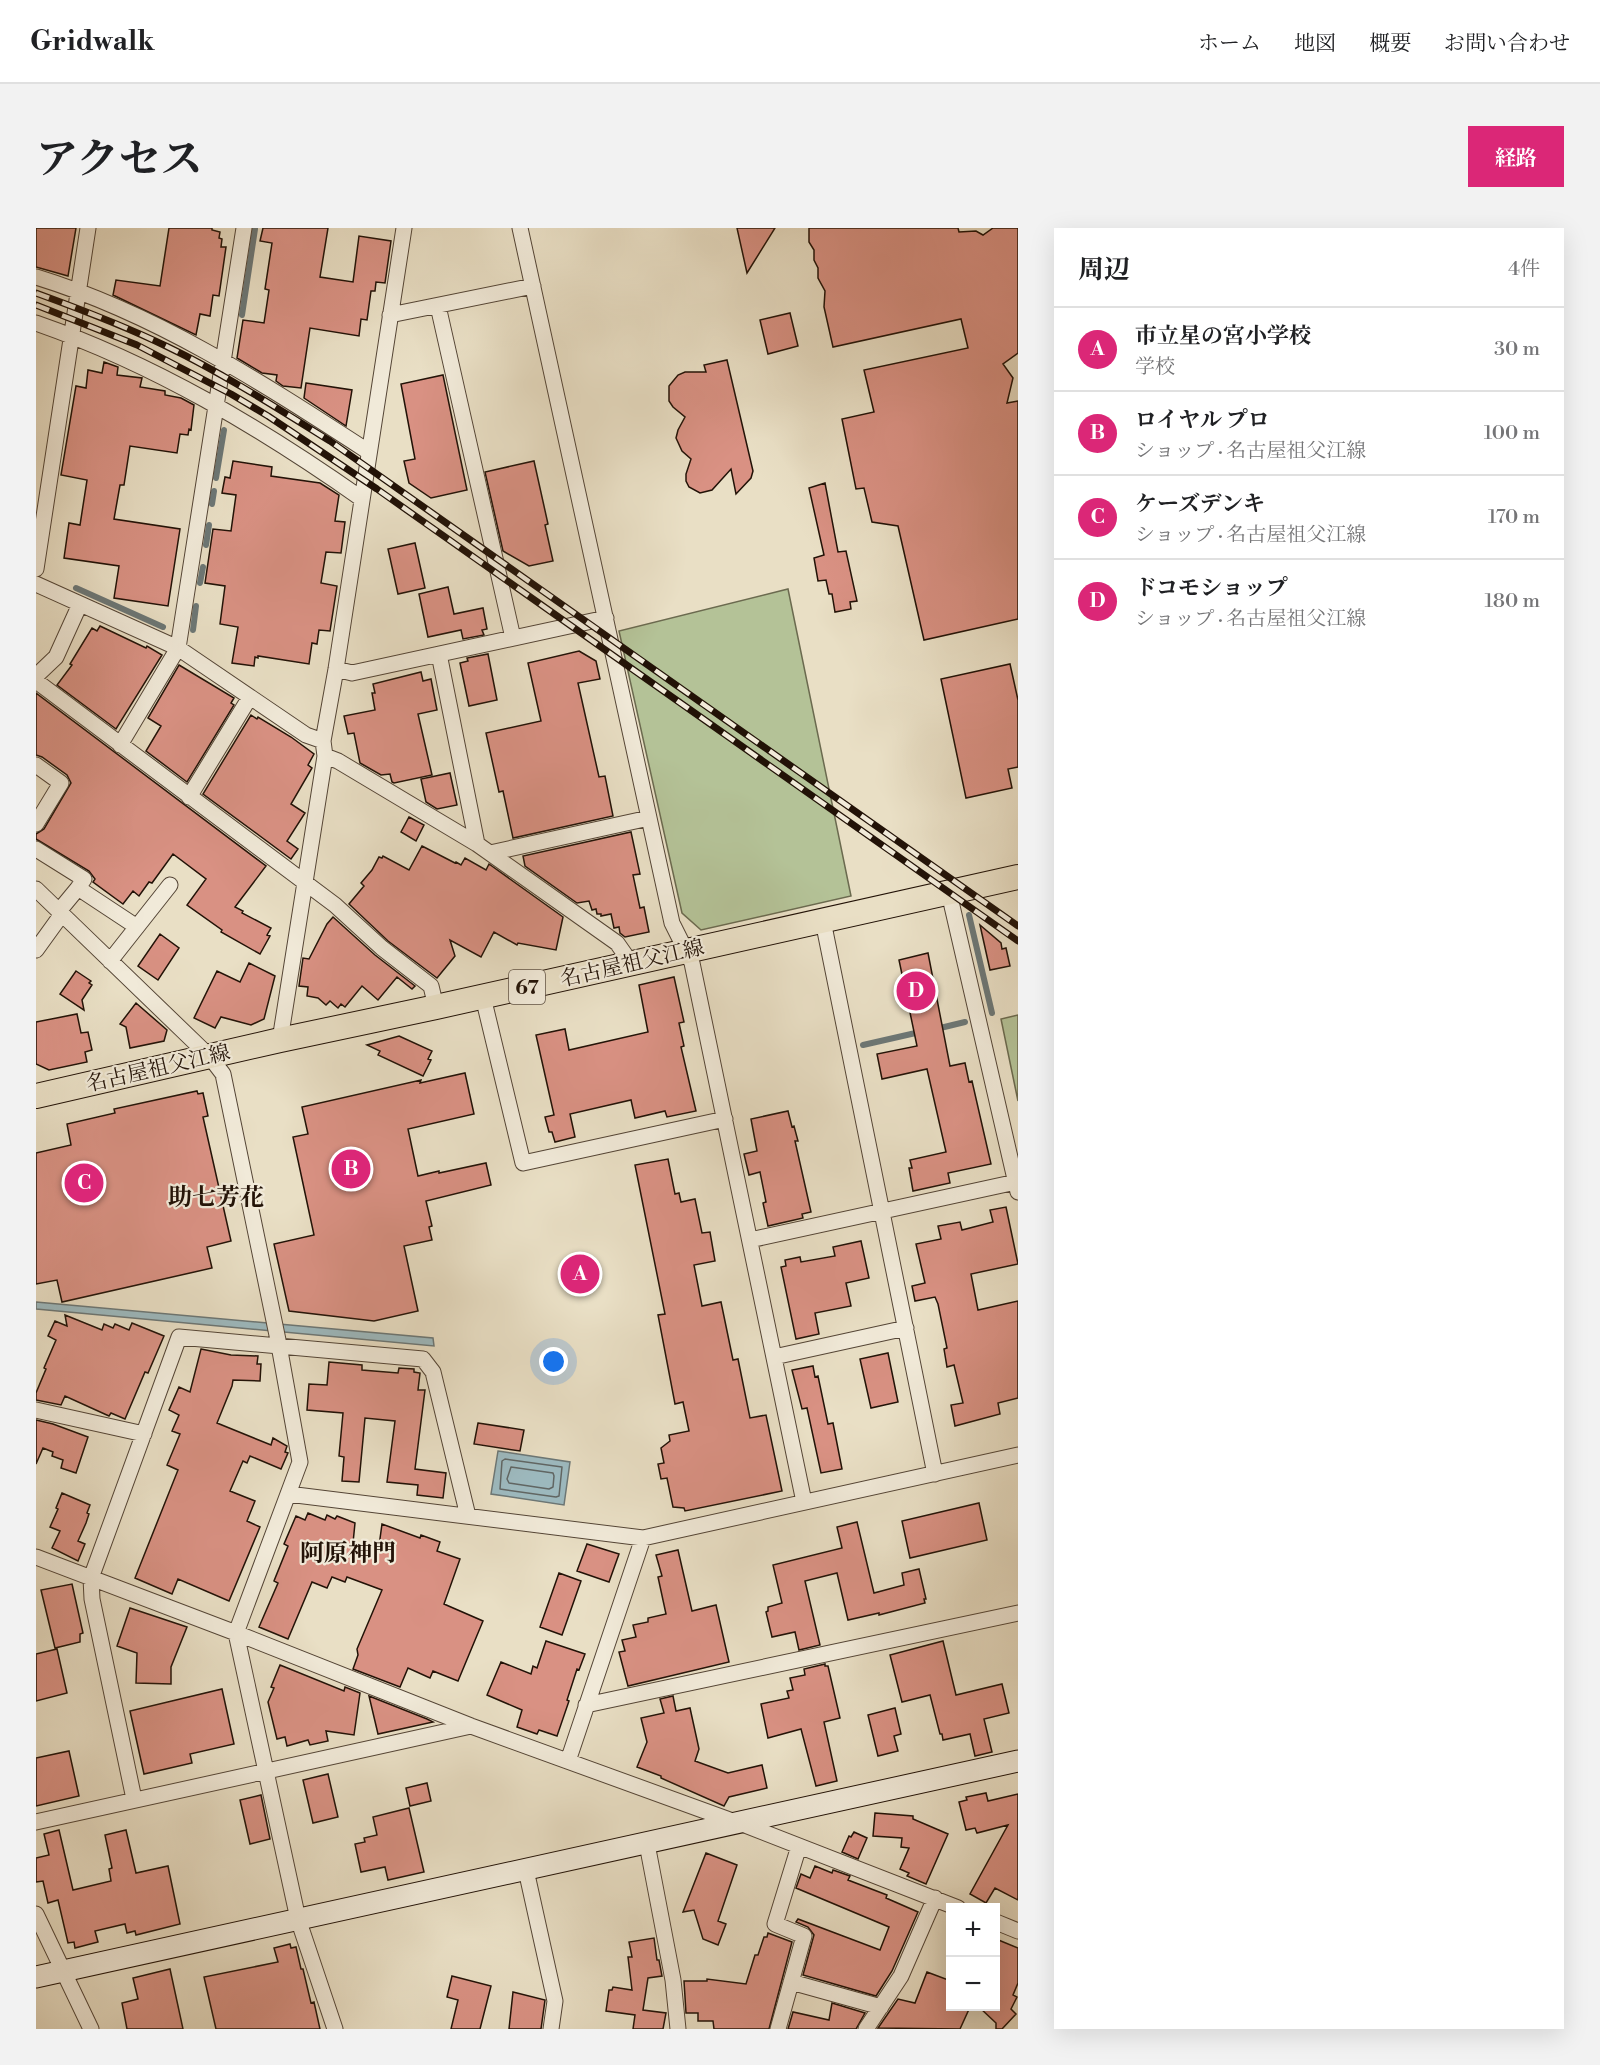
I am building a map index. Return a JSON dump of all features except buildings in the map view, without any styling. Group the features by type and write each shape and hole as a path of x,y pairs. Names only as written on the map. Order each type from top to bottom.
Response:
{"main road":[{"name":"名古屋祖父江線","path":"36,1096 1018,877"}],"street":[{"path":"36,569 88,228"},
{"path":"120,746 178,648 244,228"},
{"path":"280,1040 404,228"},
{"path":"520,228 672,923 692,963 804,1502"},
{"path":"36,277 78,290 154,324 223,360 369,452"},
{"path":"390,315 533,286"},
{"path":"438,306 513,638"},
{"path":"36,323 142,367 216,405 295,452 362,499"},
{"path":"36,584 178,648 306,735 338,761 483,848 617,943 631,963"},
{"path":"36,676 56,657 80,604"},
{"path":"336,669 352,673 606,618"},
{"path":"439,654 483,848"},
{"path":"36,681 335,905 382,948 431,986 435,1007"},
{"path":"189,797 250,698"},
{"path":"36,765 61,783 36,824"},
{"path":"483,848 649,818"},
{"path":"36,849 84,879 36,950"},
{"path":"110,960 170,885"},
{"path":"78,888 137,927"},
{"path":"36,889 210,1057 223,1074 279,1344 300,1462 236,1633 298,1919 335,2029"},
{"path":"750,1240 1017,1187 950,892"},
{"path":"824,921 935,1474"},
{"path":"483,997 523,1163 725,1119"},
{"path":"774,1357 906,1328"},
{"path":"134,1800 92,1599 91,1578 179,1337 279,1344 423,1359 433,1371 468,1516"},
{"path":"36,1410 144,1434"},
{"path":"288,1494 643,1538 1018,1455"},
{"path":"568,1761 643,1538"},
{"path":"36,1557 471,1726 739,1823 946,1903"},
{"path":"586,1705 1018,1613"},
{"path":"36,1821 471,1726"},
{"path":"36,1977 1018,1761"},
{"path":"647,1844 673,1980 678,2029"},
{"path":"778,2029 804,1936 775,1924 799,1846"},
{"path":"526,1870 555,2001 551,2029"},
{"path":"866,2029 901,1976 935,1898"},
{"path":"36,1914 62,1972 92,2029"},
{"path":"1000,1924 1018,1931"},
{"path":"791,1982 881,2007"}],"green space":[{"path":"788,589 851,896 701,930 682,913 619,631"},
{"path":"1018,1015 1018,1101 1001,1019"}],"water":[{"path":"36,1302 433,1338 434,1346 36,1309"},
{"path":"498,1451 570,1462 564,1505 491,1494"}],"waterway":[{"path":"242,315 255,229"},
{"path":"216,478 224,430"},
{"path":"212,504 214,491"},
{"path":"206,545 209,525"},
{"path":"200,583 203,567"},
{"path":"76,588 163,627"},
{"path":"193,630 196,606"},
{"path":"969,915 992,1013"},
{"path":"936,1029 965,1022"},
{"path":"863,1045 920,1032"}],"railway":[{"path":"36,293 119,325 189,357 330,441 1018,926"},
{"path":"36,305 137,345 268,416 377,489 1018,941"}],"place":[{"name":"ドコモショップ","path":"916,991"},
{"name":"ロイヤル プロ","path":"351,1169"},
{"name":"ケーズデンキ","path":"84,1183"},
{"name":"市立星の宮小学校","path":"580,1274"}],"district":[{"name":"助七芳花","path":"216,1197"},
{"name":"阿原神門","path":"348,1553"}]}
